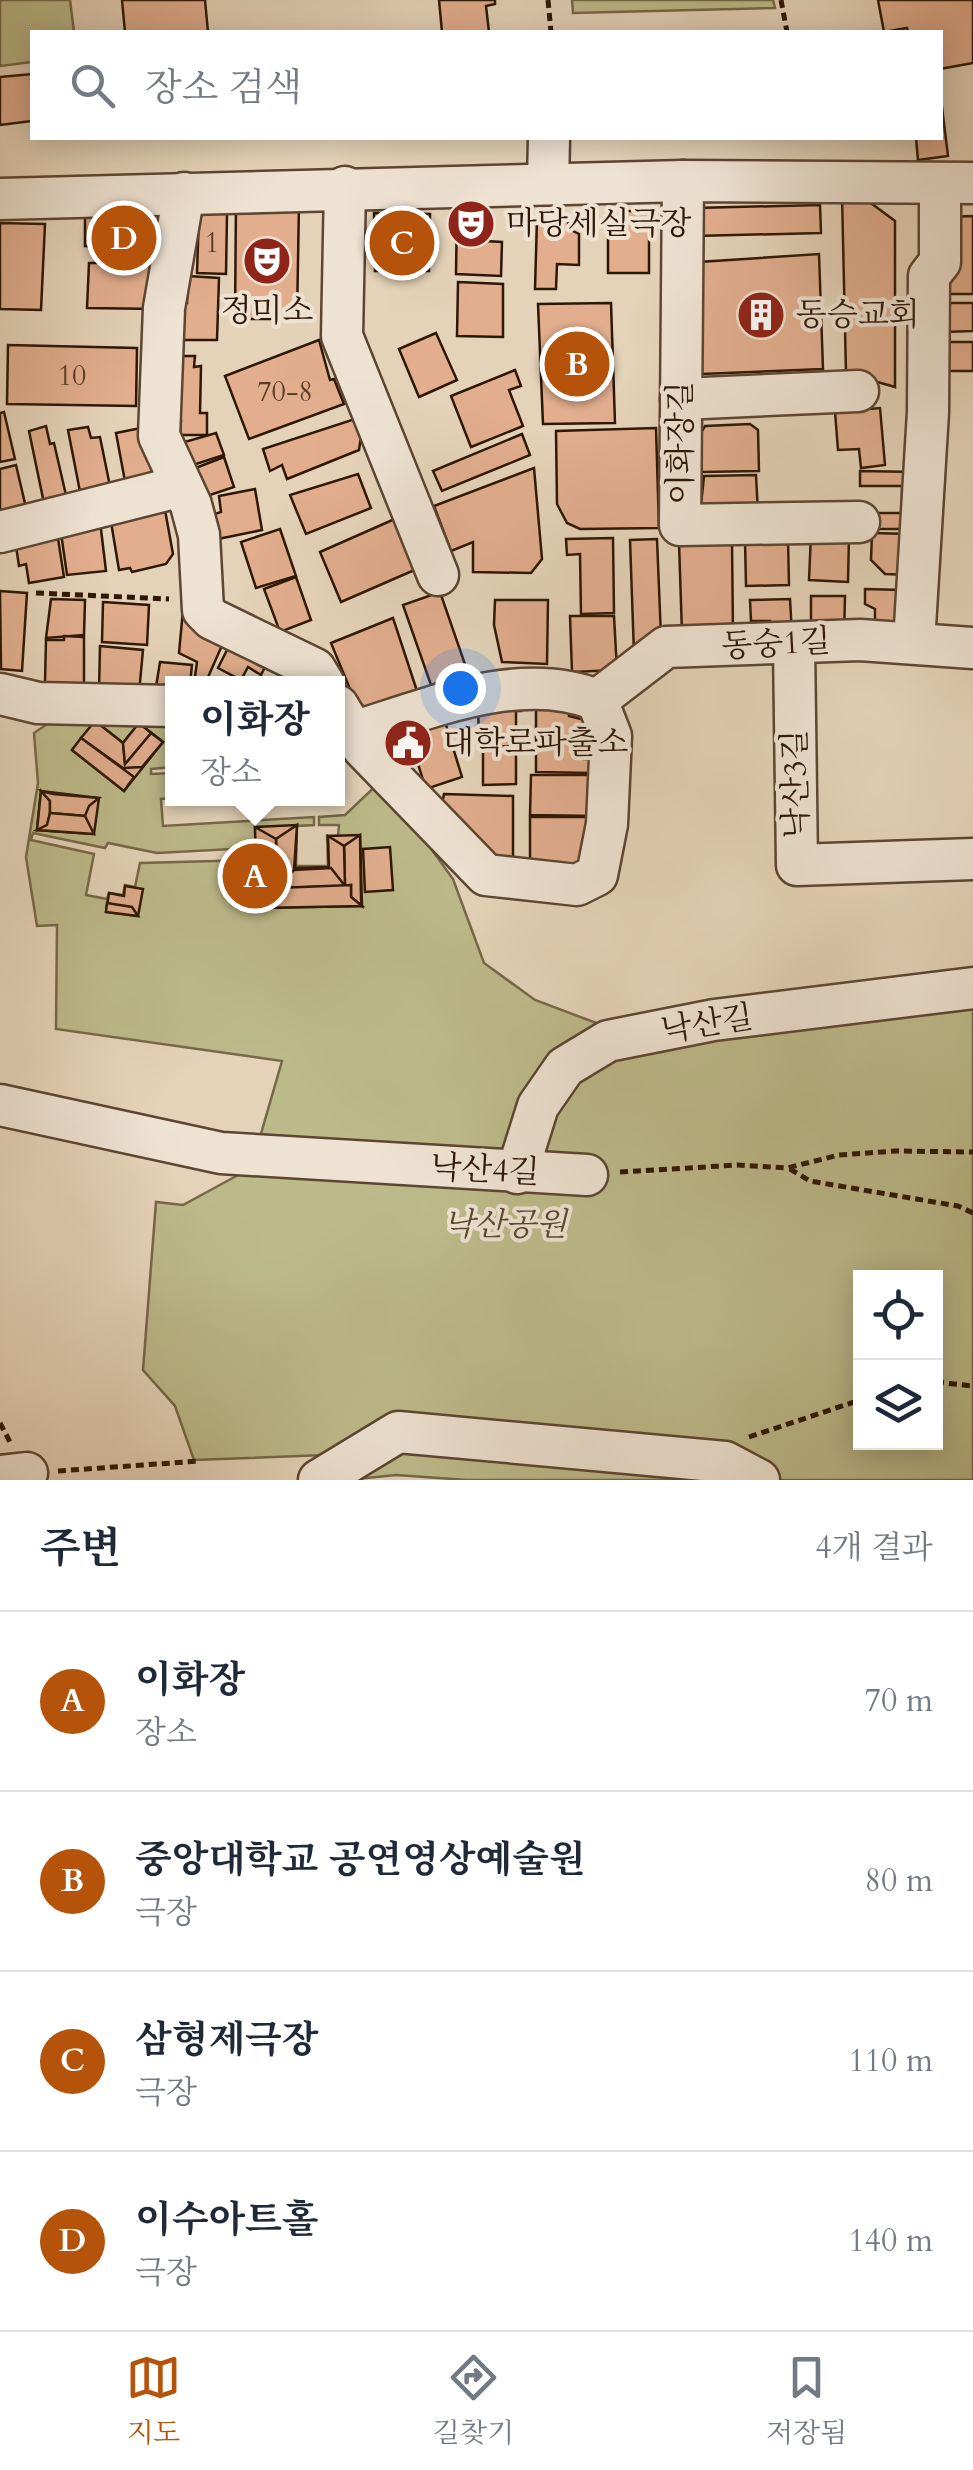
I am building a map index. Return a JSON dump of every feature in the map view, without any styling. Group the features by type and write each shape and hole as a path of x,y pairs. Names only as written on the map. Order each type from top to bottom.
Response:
{"street":[{"path":"548,184 549,140"},
{"path":"0,199 345,187 683,182 957,184 940,262 929,276 928,412 914,644"},
{"name":"이화장길","path":"683,182 680,525 859,522"},
{"path":"345,187 342,336 438,575"},
{"path":"184,194 164,308 158,388 160,436 199,536 203,610 280,670 315,669 319,676"},
{"path":"681,399 858,391"},
{"path":"0,532 182,486"},
{"name":"동숭1길","path":"596,700 666,648 860,640 973,648"},
{"name":"낙산3길","path":"794,644 797,865 972,860"},
{"path":"510,690 574,691 596,700 611,736 607,824 597,875 578,884 486,876 363,748 345,719 510,690"},
{"path":"0,694 38,703 165,706"},
{"name":"낙산길","path":"517,1174 538,1106 565,1067 608,1041 714,1020 973,988"},
{"name":"낙산4길","path":"0,1104 221,1153 517,1174 587,1175"},
{"path":"319,1480 398,1432 742,1471"}],"path":[{"path":"548,0 551,30"},
{"path":"781,0 786,30"},
{"path":"36,592 202,598"},
{"name":"낙산4길","path":"587,1175 738,1165 787,1168 839,1155 973,1152"},
{"path":"787,1168 810,1181 958,1206 973,1213"},
{"path":"943,1383 973,1386"},
{"path":"742,1471 745,1438 853,1402"},
{"path":"13,1474 200,1461"}],"green space":[{"path":"0,0 70,0 74,30 30,30 30,62 0,66"},
{"path":"572,0 773,0 775,8 573,13"},
{"name":"낙산공원","path":"165,710 165,768 151,769 151,774 165,773 165,799 161,799 163,826 314,817 314,825 297,826 296,866 328,866 327,836 338,836 339,825 319,825 319,817 345,815 380,782 351,750 345,756 345,730 453,879 484,963 535,1000 631,1036 973,991 973,1480 467,1480 396,1475 347,1480 325,1455 194,1460 175,1406 143,1370 156,1202 183,1205 251,1168 282,1061 56,1029 57,925 37,926 26,857 38,783 34,733 59,716","holes":["33,833 105,848 108,843 157,853 251,848 252,860 140,863 135,887 125,885 123,895 109,893 107,899 86,895 94,854 31,840"]}],"building":[{"path":"122,0 205,0 208,30 125,30"},
{"path":"439,0 495,0 495,4 486,6 489,30 442,30"},
{"path":"878,0 973,0 973,63 943,68 943,30 884,30"},
{"path":"30,74 30,121 0,125 0,77"},
{"path":"943,115 948,156 918,160 916,140 943,140"},
{"path":"842,195 860,195 895,221 895,387 846,373"},
{"name":"정미소","path":"236,202 299,203 297,319 235,319"},
{"path":"820,205 821,233 695,236 694,208"},
{"name":"마당세실극장","path":"487,206 485,241 502,242 501,276 456,274 457,207"},
{"path":"85,211 105,212 105,220 119,220 120,211 165,212 163,254 99,252 98,247 85,246"},
{"path":"621,211 649,211 649,273 608,273 608,227 621,226"},
{"path":"199,213 227,214 226,274 197,273"},
{"path":"374,213 430,214 429,271 375,271"},
{"path":"973,216 973,294 947,294 946,217"},
{"path":"537,219 568,221 569,229 579,234 579,265 557,264 556,289 535,289"},
{"path":"0,223 45,224 41,310 0,309"},
{"name":"동승교회","path":"819,254 823,369 702,374 699,262"},
{"path":"89,263 157,263 157,309 87,308"},
{"path":"188,276 219,278 217,340 177,340 178,303 187,303"},
{"path":"458,282 503,284 503,337 457,336"},
{"path":"611,303 615,423 543,424 538,304"},
{"path":"945,303 973,303 973,331 945,332"},
{"path":"436,333 457,380 419,397 399,349"},
{"path":"319,340 330,380 334,379 344,404 249,439 225,376"},
{"path":"946,342 973,342 973,371 947,371"},
{"path":"8,345 137,348 136,406 7,404"},
{"path":"174,356 195,356 194,367 201,366 200,413 207,413 207,435 180,435 181,421 172,421"},
{"path":"515,370 521,386 509,390 523,426 471,447 451,396"},
{"path":"880,408 885,465 861,468 859,449 838,450 835,412"},
{"path":"4,412 15,459 0,462 0,413"},
{"path":"364,416 359,450 287,479 282,465 270,471 263,449"},
{"path":"750,424 758,430 759,471 702,472 700,434 705,426"},
{"path":"46,426 50,444 54,443 68,504 45,508 29,431"},
{"path":"88,427 91,438 100,437 112,496 82,502 68,430"},
{"path":"146,427 158,486 127,492 116,433"},
{"path":"656,428 659,528 580,529 567,523 557,504 556,431"},
{"path":"216,433 224,455 190,466 181,443"},
{"path":"522,434 530,455 442,491 433,471"},
{"path":"224,457 234,487 204,497 193,469"},
{"path":"16,465 27,512 0,518 0,469"},
{"path":"534,468 542,559 531,573 473,572 473,542 451,551 434,506"},
{"path":"860,471 917,472 916,529 874,529 873,513 902,513 902,486 860,486"},
{"path":"358,474 371,508 306,534 290,495"},
{"path":"756,475 758,513 701,505 704,476"},
{"path":"255,489 262,530 218,539 212,515 221,512 219,496"},
{"path":"165,510 173,554 166,564 132,572 130,568 119,570 111,522"},
{"path":"397,518 419,568 341,602 320,552"},
{"path":"100,521 106,571 67,575 60,526"},
{"path":"280,529 296,576 256,588 241,542"},
{"path":"57,532 64,577 29,583 26,564 19,566 16,546"},
{"path":"872,533 910,534 909,575 885,574 871,560"},
{"path":"811,534 849,536 848,582 809,580"},
{"path":"613,538 614,613 581,614 580,554 567,555 566,539"},
{"path":"657,539 661,637 634,654 630,540"},
{"path":"788,539 789,585 746,586 745,540"},
{"path":"732,541 733,634 682,634 679,542"},
{"path":"296,577 311,620 280,632 264,589"},
{"path":"865,589 902,590 901,628 875,627 875,609 865,604"},
{"path":"0,591 27,593 22,671 1,669"},
{"path":"440,592 468,673 431,685 403,605"},
{"path":"811,596 845,596 844,636 811,622"},
{"path":"51,599 85,600 84,635 46,638"},
{"path":"790,599 792,635 770,637 770,621 751,621 750,600"},
{"path":"495,600 548,600 547,664 502,662 494,625"},
{"path":"103,602 149,605 147,645 102,642"},
{"path":"183,610 227,634 209,676 195,676 197,662 179,653"},
{"path":"570,616 614,616 617,670 572,672"},
{"path":"393,618 417,691 366,708 354,699 331,643"},
{"path":"64,636 84,637 84,684 45,682 46,640 64,640"},
{"path":"233,638 269,659 261,675 248,667 243,676 218,668"},
{"path":"100,646 143,650 139,693 99,691"},
{"path":"160,662 192,665 191,676 165,676 165,694 155,693"},
{"path":"536,695 570,696 569,716 585,720 584,759 592,759 592,773 536,772"},
{"path":"521,700 521,711 516,711 516,746 479,747 478,702"},
{"path":"443,715 462,777 426,789 407,730"},
{"path":"95,721 123,743 139,723 163,742 124,791 72,750"},
{"path":"95,721 123,743 125,764 151,733 163,742 142,767 123,768 81,738"},
{"path":"139,723 151,733 125,764 123,743"},
{"path":"81,738 134,777 124,791 72,750"},
{"path":"483,749 516,749 516,784 483,785"},
{"path":"531,775 595,775 595,816 530,815"},
{"path":"41,791 99,798 94,834 37,830"},
{"path":"41,791 50,801 50,813 47,825 37,830"},
{"path":"41,791 99,798 85,816 50,813 50,801"},
{"path":"444,794 513,796 513,866 482,856 442,804"},
{"path":"50,813 85,816 94,834 37,830 47,825"},
{"path":"530,817 595,817 591,864 530,864"},
{"path":"297,825 295,868 329,867 328,836 360,835 362,906 257,908 255,827"},
{"path":"297,825 294,870 277,888 276,839"},
{"path":"255,827 276,839 277,888 257,908"},
{"path":"360,835 362,906 351,897 351,885 345,886 344,846"},
{"path":"328,836 344,846 345,886 329,867"},
{"path":"390,847 393,890 365,892 363,849"},
{"path":"331,868 345,886 277,888 294,870"},
{"path":"351,885 351,897 362,906 257,908 277,888"},
{"path":"125,886 143,889 138,916 106,912 109,893 124,896"},
{"path":"107,903 132,907 138,916 106,912"}],"place":[{"name":"마당세실극장","path":"471,224"},
{"name":"이수아트홀","path":"124,238"},
{"name":"삼형제극장","path":"402,243"},
{"name":"정미소","path":"267,261"},
{"name":"동승교회","path":"761,315"},
{"name":"중앙대학교 공연영상예술원","path":"577,364"},
{"name":"대학로파출소","path":"408,743"},
{"name":"이화장","path":"255,876"}]}
